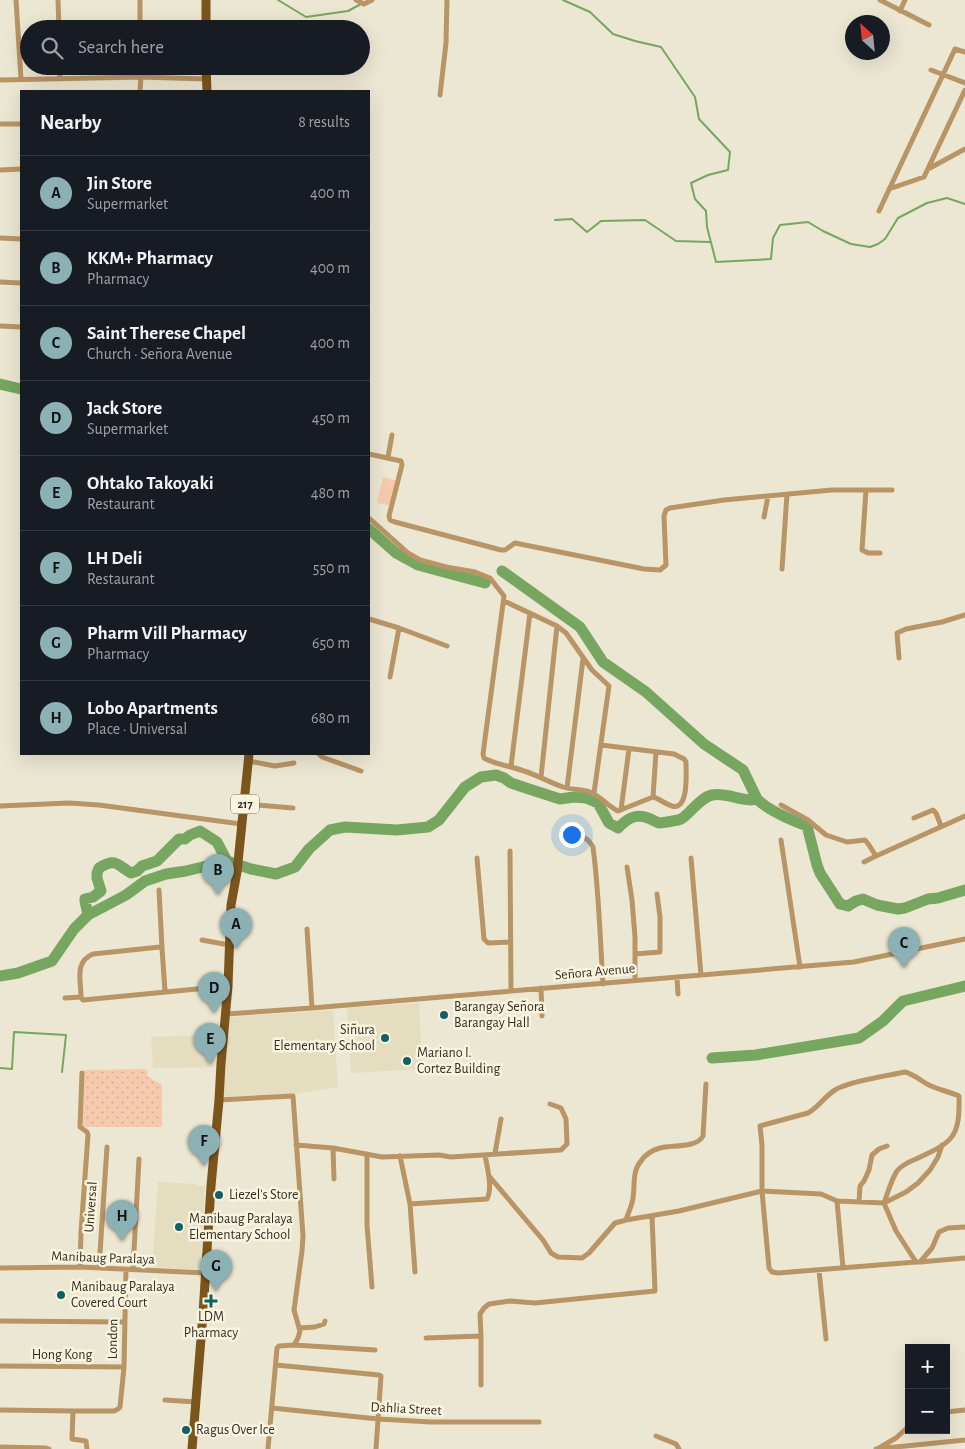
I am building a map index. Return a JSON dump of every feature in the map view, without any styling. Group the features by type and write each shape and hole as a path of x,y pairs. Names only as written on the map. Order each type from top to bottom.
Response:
{"main road":[{"path":"206,0 206,20"},
{"path":"207,75 207,90"},
{"name":"217","path":"192,1449 211,1186 226,1014 231,905 237,872 249,757"}],"street":[{"path":"16,0 20,54"},
{"path":"58,0 59,20"},
{"path":"140,0 140,20"},
{"path":"358,1 372,0"},
{"path":"440,95 446,43 447,0"},
{"path":"880,0 929,25"},
{"path":"900,11 904,0"},
{"path":"879,211 955,49 965,52"},
{"path":"931,70 965,84"},
{"path":"21,75 21,79"},
{"path":"0,80 60,78 207,79"},
{"path":"140,90 141,78"},
{"path":"889,189 924,177 965,90"},
{"path":"0,124 20,124"},
{"path":"929,168 965,149"},
{"path":"0,170 20,170"},
{"path":"0,238 20,239"},
{"path":"0,282 20,284"},
{"path":"0,326 20,327"},
{"path":"388,457 392,435"},
{"path":"370,454 401,460 402,465 389,516 390,520 501,550 505,550 516,543 644,569 660,570 666,565 664,516 666,510 670,508 832,490 892,490"},
{"path":"866,490 862,550 868,553 880,553"},
{"path":"782,569 787,494"},
{"path":"764,517 768,496"},
{"path":"370,519 408,553 420,560 475,572 490,578 504,596 484,758 490,762 512,766 541,776 564,788 581,789 594,794 609,807 618,811 653,797 672,806 678,807 681,805 684,798 686,762 684,759 674,754 600,745"},
{"path":"504,601 557,626 566,633 583,659 609,686 594,794"},
{"path":"512,766 530,613"},
{"path":"899,658 898,633 906,629 965,616"},
{"path":"370,618 447,646"},
{"path":"541,776 557,626"},
{"path":"390,678 399,628"},
{"path":"567,788 583,659"},
{"path":"621,810 629,749"},
{"path":"653,797 656,752"},
{"path":"321,755 361,772"},
{"path":"249,757 275,766 294,763"},
{"path":"0,806 69,803 99,805 241,824"},
{"path":"245,804 293,808"},
{"path":"781,804 808,820 826,835 848,842 865,840 876,856"},
{"path":"914,818 933,810 941,826"},
{"path":"864,862 965,816"},
{"path":"562,834 573,833 578,835 591,842 593,847 603,984"},
{"path":"781,840 800,967"},
{"path":"510,851 511,991"},
{"path":"477,858 484,938 488,942 510,942"},
{"path":"691,858 700,975"},
{"path":"627,867 632,900 635,980"},
{"path":"159,890 165,991"},
{"path":"635,954 660,952 657,894"},
{"path":"307,929 312,1008"},
{"name":"Señora Avenue","path":"226,1014 854,962 965,939"},
{"path":"202,940 229,945"},
{"path":"82,998 80,966 88,956 162,948"},
{"path":"677,978 678,994"},
{"path":"65,998 228,986"},
{"path":"541,988 542,1016"},
{"path":"918,1262 896,1231 884,1203 897,1171 913,1160 948,1142 956,1130 959,1115 959,1096 933,1087 905,1072 852,1084 833,1091 822,1103 808,1113 760,1126 762,1191 772,1272 778,1273 819,1270 918,1262 965,1258"},
{"path":"80,1267 88,1135 80,1127 82,1073"},
{"path":"626,1220 633,1201 634,1177 640,1161 658,1148 690,1144 702,1140 704,1136 706,1084"},
{"path":"219,1100 293,1096 302,1251 294,1310 300,1328 294,1345"},
{"path":"296,1145 334,1148 382,1157 439,1155 451,1157 561,1150 567,1144 566,1119 562,1108 550,1104"},
{"path":"495,1154 501,1119"},
{"path":"489,1176 543,1240 551,1253 558,1257 582,1258 589,1253 611,1226 626,1220 679,1211 762,1191 821,1194 836,1201 884,1203 906,1192 918,1183 930,1170 938,1157 942,1145"},
{"path":"859,1202 860,1186 869,1170 872,1155 879,1149 887,1146"},
{"name":"Universal","path":"99,1268 107,1147"},
{"path":"334,1148 334,1179"},
{"path":"367,1154 367,1225 372,1287"},
{"path":"410,1204 487,1199 489,1196 489,1176 485,1155"},
{"path":"400,1156 410,1204 415,1272"},
{"path":"133,1269 139,1159"},
{"path":"836,1201 843,1268"},
{"path":"481,1385 480,1314 489,1304 510,1301 535,1303 655,1291 652,1216"},
{"path":"918,1262 932,1248 939,1232 948,1228 965,1227"},
{"name":"Manibaug Paralaya","path":"0,1268 80,1267 205,1273"},
{"name":"London","path":"73,1412 114,1410 120,1406 124,1367 126,1269"},
{"path":"819,1270 826,1339"},
{"path":"0,1321 125,1322"},
{"path":"300,1328 319,1326 324,1324 325,1321"},
{"path":"426,1338 481,1336"},
{"path":"268,1449 277,1348 282,1345 294,1345 375,1350"},
{"path":"276,1364 381,1376 376,1449"},
{"name":"Hong Kong","path":"0,1366 124,1367"},
{"path":"165,1400 196,1402"},
{"name":"Dahlia Street","path":"272,1408 378,1419 431,1422 540,1422"},
{"path":"0,1410 73,1412 72,1439 86,1441 87,1449"},
{"path":"950,1412 965,1410"},
{"path":"905,1430 896,1438 876,1449 965,1440"},
{"path":"656,1436 676,1444 679,1449"},
{"path":"4,1448 49,1449"}],"shaded area":[{"path":"383,477 397,481 391,506 377,503"},
{"name":"Siñura Elementary School","path":"419,1003 422,1069 351,1073 347,1008"},
{"path":"333,1010 338,1087 293,1094 223,1097 229,1017"},
{"path":"215,1035 214,1067 153,1068 151,1037"},
{"path":"144,1069 148,1071 147,1076 162,1085 162,1127 83,1127 84,1070"},
{"name":"Manibaug Paralaya Elementary School","path":"158,1182 205,1186 200,1270 152,1267"}],"waterway":[{"path":"278,0 306,17 348,11 361,4"},
{"path":"563,0 590,12 613,34 661,47 695,97 699,119 730,152 728,170 708,175 691,183 695,199 706,211 707,227 716,262 771,259 773,238 780,225 808,222 851,244 870,247 885,239 898,218 927,203 947,198 965,204"},
{"path":"555,220 572,219 587,232 601,221 645,220 676,241 710,242"},
{"path":"0,384 20,389"},
{"path":"370,530 396,553 418,565 485,583"},
{"path":"502,571 580,627 603,662 646,692 704,744 743,770 757,799"},
{"path":"0,976 18,973 52,961 74,929 88,915 85,899 93,897 101,891 97,873 99,868 109,863 116,863 131,873 137,871 142,866 157,861 179,839 185,839 200,831 217,842 227,861 251,869 276,874 295,867 309,849 330,830 345,827 397,830 428,827 439,820 465,787 481,777 496,775 511,783 560,799 586,798 598,803 609,823 618,828 628,820 639,816 659,823 678,820 686,816 702,800 712,795 718,794 747,800 757,799 774,811 807,826 820,873 840,904 848,906 863,899 877,905 898,909 965,890"},
{"path":"88,915 126,895 145,881 166,874 227,861"},
{"path":"712,1058 756,1055 859,1038 883,1021 903,1001 965,986"},
{"path":"0,1068 12,1069 14,1032 66,1035 62,1072"}],"place":[{"name":"KKM+ Pharmacy","path":"218,895"},
{"name":"Jin Store","path":"236,949"},
{"name":"Saint Therese Chapel","path":"904,968"},
{"name":"Jack Store","path":"214,1013"},
{"name":"Barangay Señora Barangay Hall","path":"444,1015"},
{"name":"Siñura Elementary School","path":"385,1038"},
{"name":"Mariano I. Cortez Building","path":"407,1061"},
{"name":"Ohtako Takoyaki","path":"210,1064"},
{"name":"LH Deli","path":"204,1166"},
{"name":"Liezel's Store","path":"219,1195"},
{"name":"Manibaug Paralaya Elementary School","path":"179,1227"},
{"name":"Lobo Apartments","path":"122,1241"},
{"name":"Pharm Vill Pharmacy","path":"216,1291"},
{"name":"Manibaug Paralaya Covered Court","path":"61,1295"},
{"name":"LDM Pharmacy","path":"211,1301"},
{"name":"Ragus Over Ice","path":"186,1430"}]}
